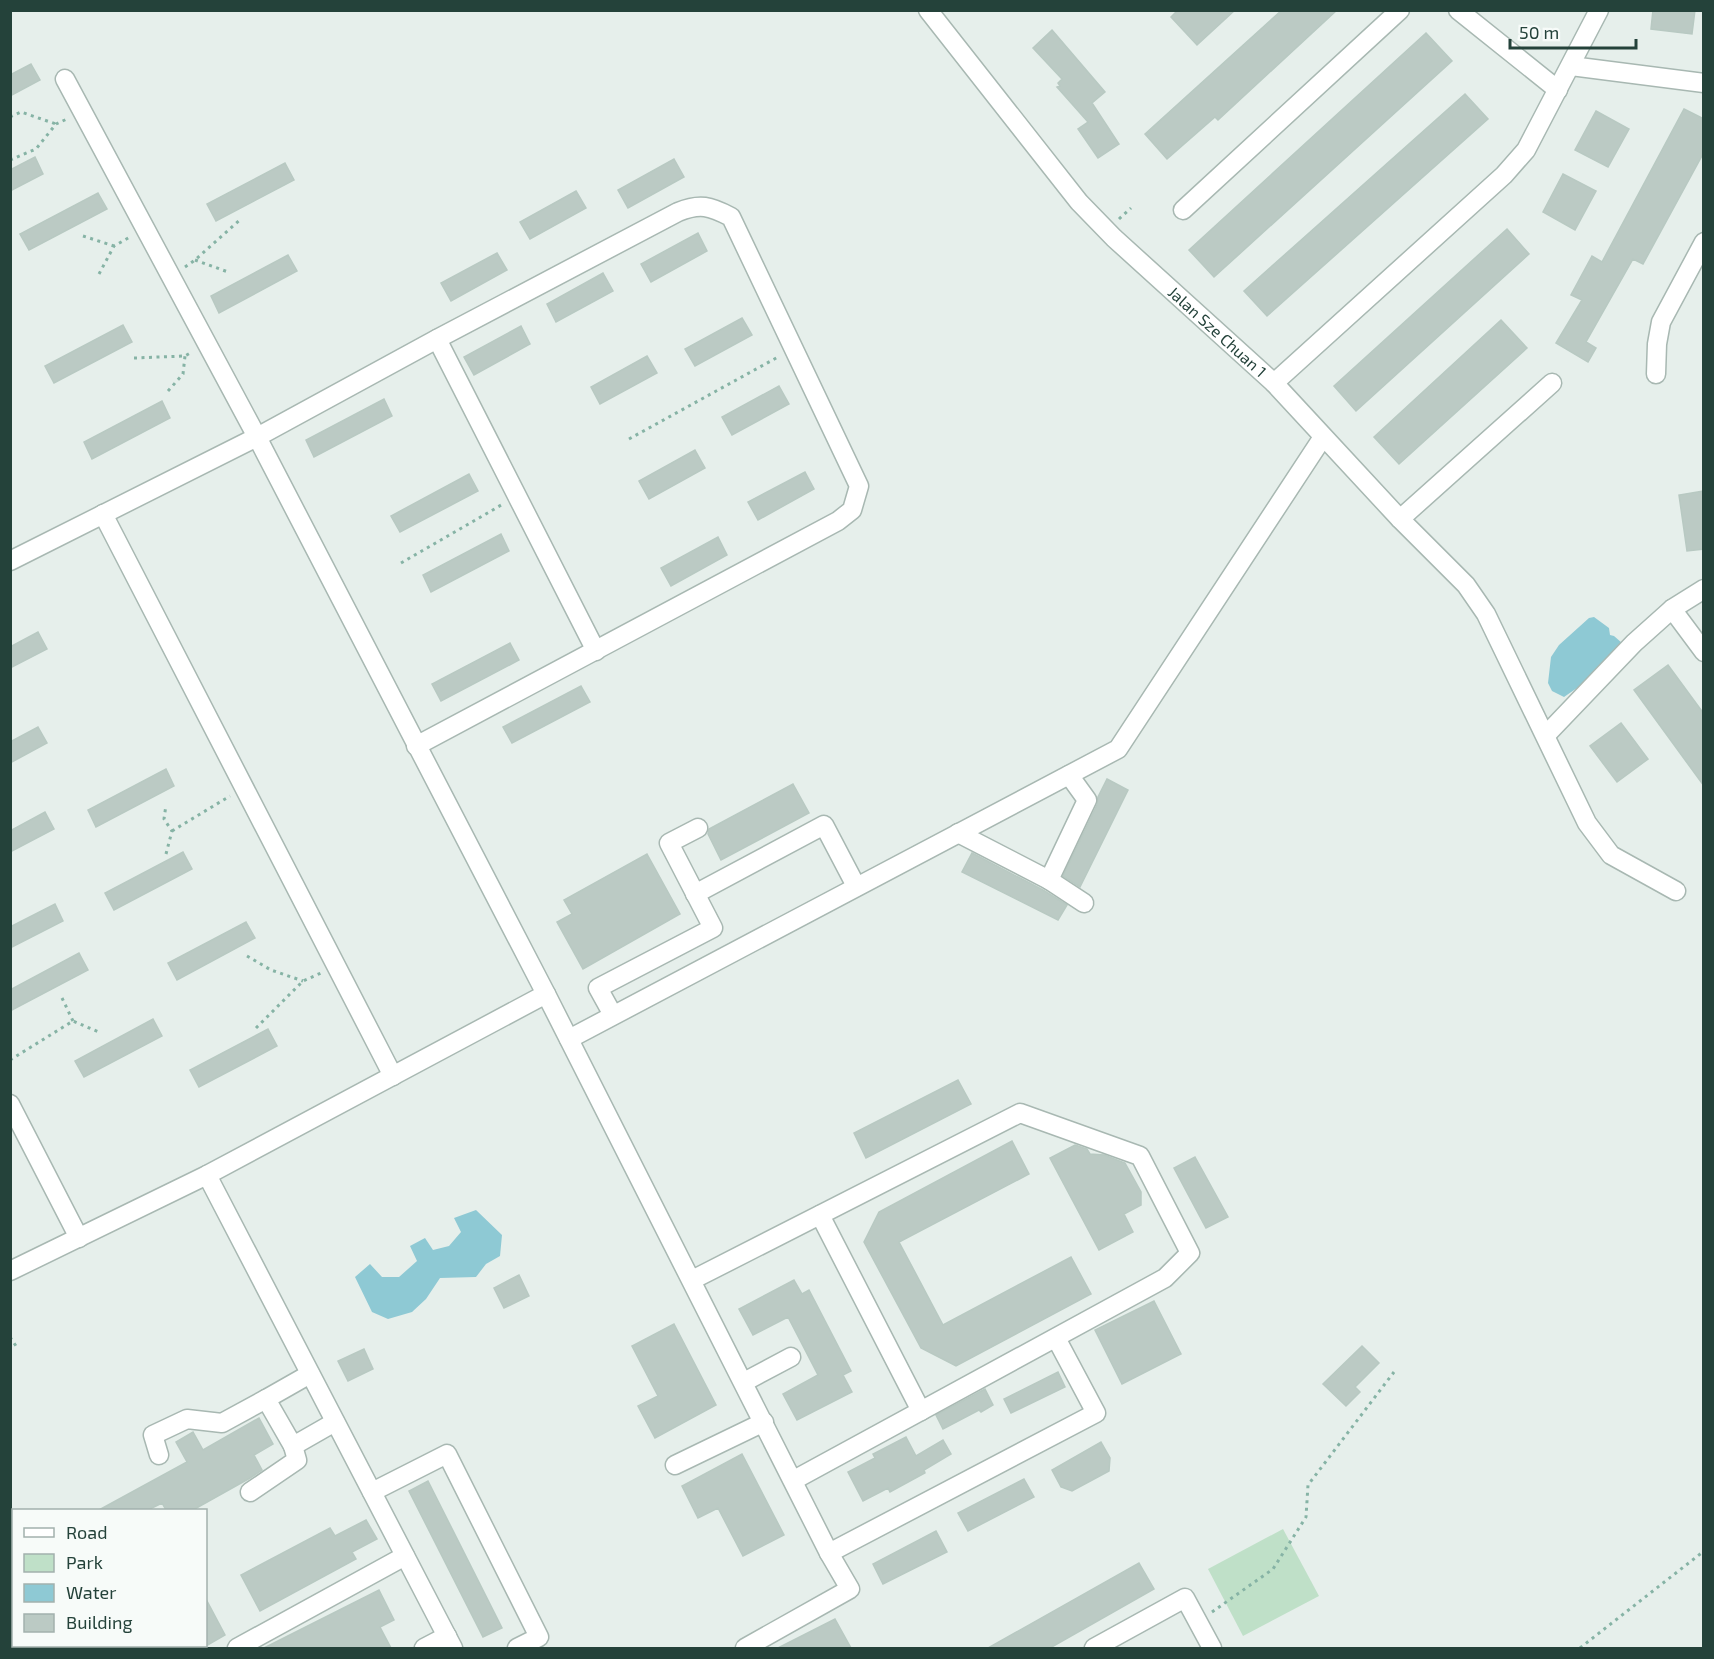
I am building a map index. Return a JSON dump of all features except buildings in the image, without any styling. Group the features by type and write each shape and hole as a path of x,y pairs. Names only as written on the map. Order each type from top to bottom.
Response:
{"street":[{"name":"Jalan Sze Chuan 1","path":"928,10 1079,202 1114,238 1274,383 1504,175 1526,150 1599,10"},
{"path":"1183,210 1401,10"},
{"path":"1458,10 1558,90"},
{"path":"1571,66 1704,83"},
{"path":"65,79 257,437 546,994 850,1590 745,1648"},
{"path":"10,561 257,437 678,212 695,205 715,208 731,218 859,486 852,510 838,521 416,746"},
{"path":"1656,374 1657,344 1661,322 1704,242"},
{"path":"437,339 596,651"},
{"path":"1274,383 1400,519 1466,585 1486,614 1587,823 1611,855 1676,891"},
{"path":"1400,519 1552,383"},
{"path":"569,1039 1118,749 1323,437"},
{"path":"103,514 393,1076"},
{"path":"1545,735 1634,643 1672,609 1704,589"},
{"path":"1672,609 1704,652"},
{"path":"1049,880 1087,800 1069,775"},
{"path":"695,894 824,825 856,886"},
{"path":"612,1015 598,988 713,928 669,843 698,828"},
{"path":"958,833 1049,880 1084,903"},
{"path":"10,1271 207,1175 546,994"},
{"path":"10,1104 79,1238"},
{"path":"692,1280 1020,1113 1140,1156 1190,1253 1165,1278 794,1480"},
{"path":"207,1175 450,1642 424,1648"},
{"path":"820,1215 921,1411"},
{"path":"829,1552 1096,1413 1056,1338"},
{"path":"744,1382 791,1357"},
{"path":"159,1455 153,1435 188,1419 222,1423 310,1374"},
{"path":"250,1492 297,1460 293,1446 266,1400"},
{"path":"293,1446 335,1422"},
{"path":"675,1466 764,1422"},
{"path":"372,1492 447,1455 542,1643 517,1648"},
{"path":"237,1648 405,1556"},
{"path":"1094,1648 1185,1598 1212,1648"}],"path":[{"path":"10,117 21,112 56,123"},
{"path":"10,160 36,149 56,123 83,113"},
{"path":"171,276 195,260 241,219"},
{"path":"99,274 114,246 145,228"},
{"path":"83,236 114,246"},
{"path":"195,260 228,272"},
{"path":"134,358 185,356 207,343"},
{"path":"629,439 793,349"},
{"path":"168,391 183,374 185,356"},
{"path":"401,563 517,496"},
{"path":"166,854 172,831 244,788"},
{"path":"166,805 164,819 172,831"},
{"path":"247,956 271,970 303,981"},
{"path":"256,1028 303,981 337,967"},
{"path":"62,998 74,1022 101,1033"},
{"path":"10,1060 74,1022"},
{"path":"10,1337 18,1349"},
{"path":"1198,1622 1273,1569 1305,1517 1308,1485 1395,1372"},
{"path":"1580,1648 1704,1551"}],"green space":[{"path":"1283,1529 1319,1596 1243,1636 1208,1569"}],"water":[{"path":"1594,617 1609,628 1610,635 1622,643 1577,688 1564,697 1552,691 1548,683 1551,657 1559,645 1589,618"},
{"path":"476,1210 502,1235 500,1256 486,1264 476,1277 440,1278 426,1299 412,1312 388,1319 372,1312 355,1277 370,1264 382,1277 399,1277 417,1261 410,1246 425,1238 433,1250 449,1246 461,1232 454,1218"}]}
